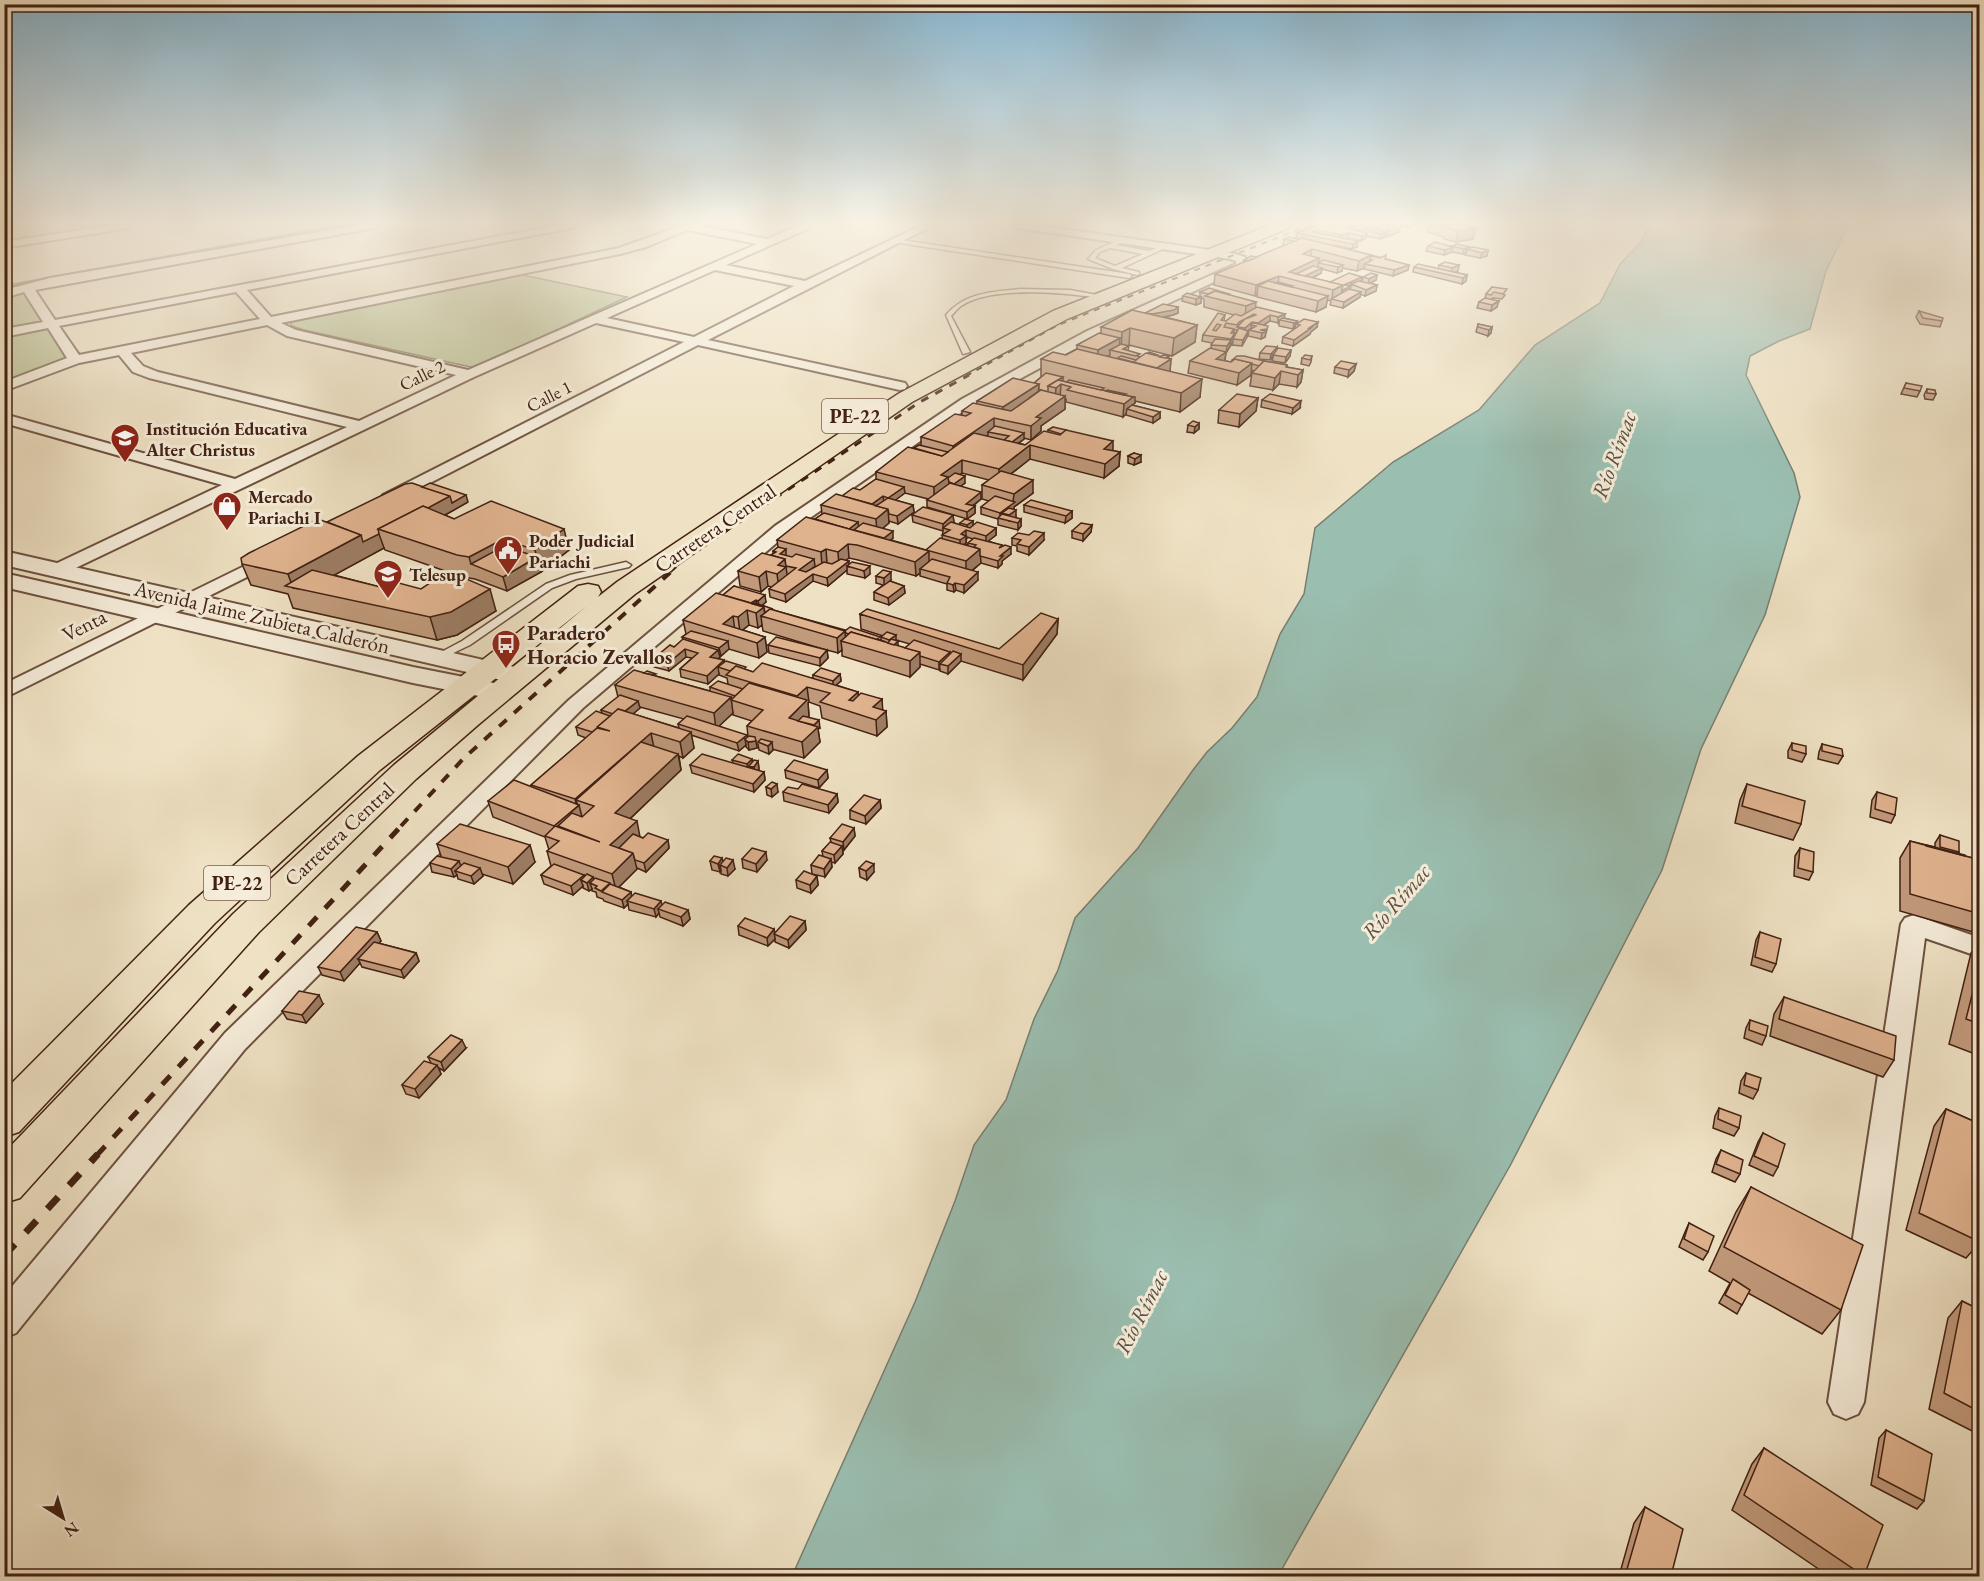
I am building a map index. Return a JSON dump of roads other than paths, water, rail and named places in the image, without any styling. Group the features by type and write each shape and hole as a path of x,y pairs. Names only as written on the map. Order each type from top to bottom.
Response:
{"highway":[{"name":"Carretera Central","path":"4,1184 246,923 405,772 493,680 626,565 966,352 1050,309 1084,299"},
{"name":"Carretera Central","path":"4,1119 202,914 369,763 905,398 916,382 1060,315 1089,299"}],"street":[{"path":"34,299 75,360"},
{"path":"4,333 176,299"},
{"path":"248,299 268,321 292,333 469,374"},
{"path":"4,387 75,360 380,299"},
{"name":"Calle 2","path":"57,570 469,374 640,299"},
{"name":"Calle 1","path":"377,504 780,299"},
{"path":"4,1322 235,1041 576,704 781,530 967,402 1092,334 1170,299"},
{"path":"595,319 698,342 916,382"},
{"path":"122,350 138,369 154,375 316,413 361,426"},
{"path":"4,418 238,485"},
{"path":"186,600 281,552"},
{"name":"Avenida Jaime Zubieta Calderón","path":"4,558 437,657 493,680"},
{"name":"Avenida Jaime Zubieta Calderón","path":"4,580 413,675 493,680"},
{"name":"Venta","path":"4,692 186,600"},
{"path":"413,675 437,657"},
{"path":"1846,1402 1914,924 1980,948"}],"lane":[{"path":"966,352 948,316 953,308 974,299"},
{"path":"437,657 466,643 549,586 573,577 626,565"}],"water":[{"name":"Río Rímac","path":"1602,299 1818,299 1810,329 1750,356 1746,375 1794,473 1800,497 1765,615 1701,749 1662,870 1511,1164 1278,1576 792,1576 915,1302 955,1201 974,1145 1006,1100 1034,1019 1058,970 1075,918 1138,848 1207,752 1232,728 1257,697 1280,634 1304,594 1315,528 1393,462 1479,410 1535,345 1600,303"}],"railway":[{"path":"966,376 1058,325 1124,299"},
{"path":"670,572 688,556 920,402 969,375"},
{"path":"401,826 464,758 672,571"},
{"path":"97,1155 402,825"},
{"path":"4,1256 98,1154"}],"place":[{"name":"Institución Educativa Alter Christus","path":"125,464"},
{"name":"Mercado Pariachi I","path":"227,532"},
{"name":"Poder Judicial Pariachi","path":"508,576"},
{"name":"Telesup","path":"388,600"},
{"name":"Paradero Horacio Zevallos","path":"506,670"}]}
